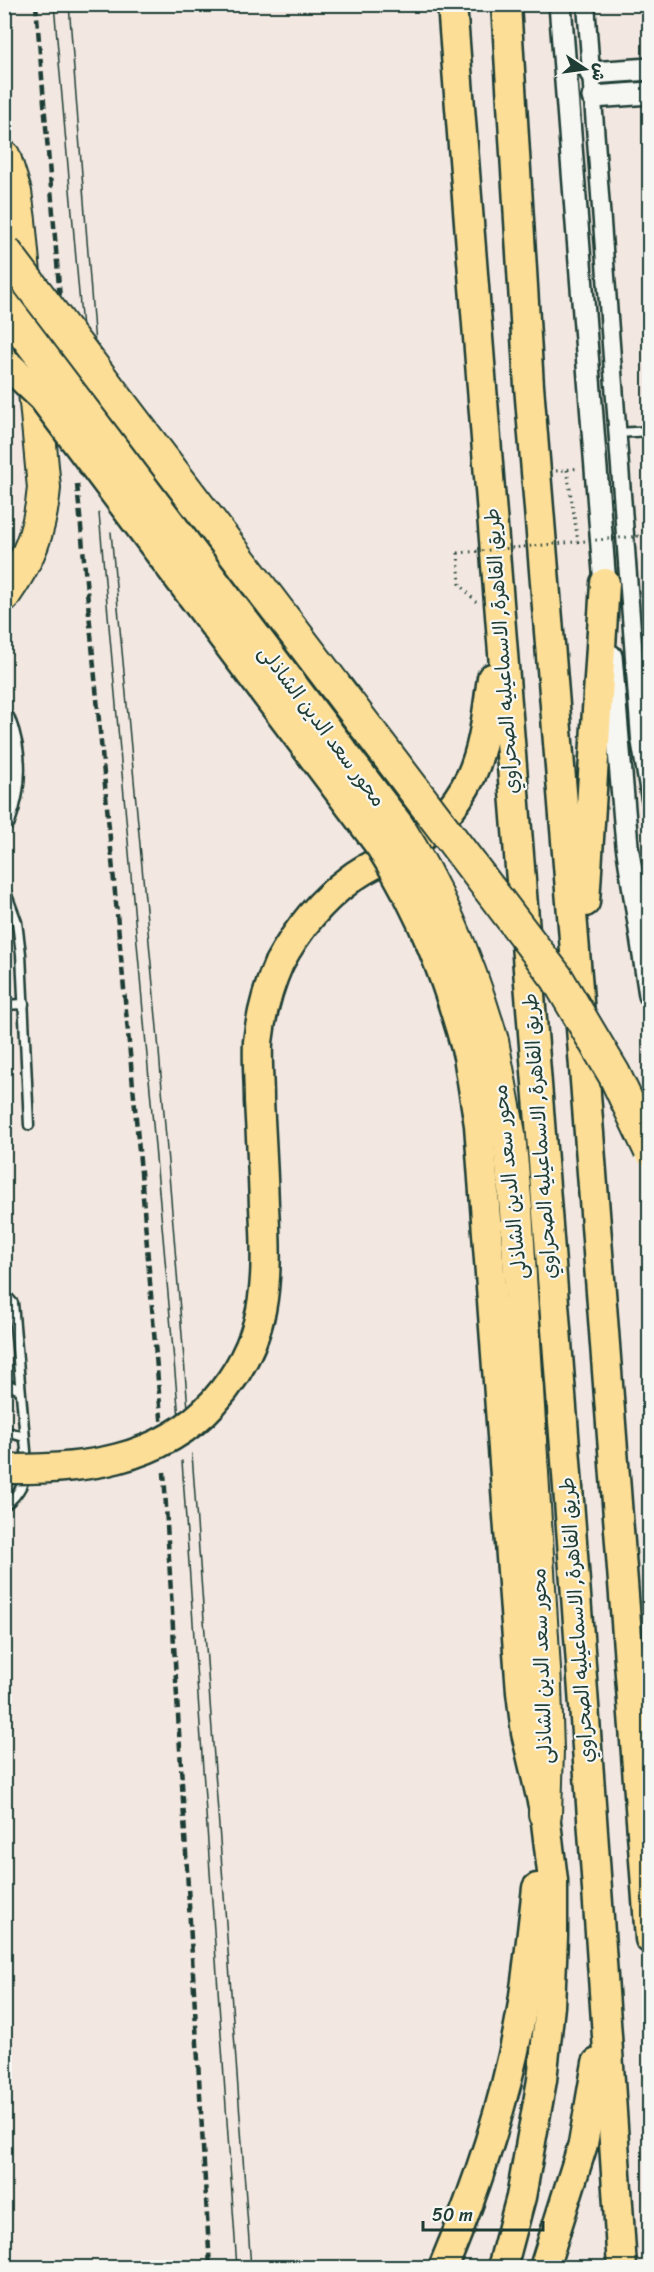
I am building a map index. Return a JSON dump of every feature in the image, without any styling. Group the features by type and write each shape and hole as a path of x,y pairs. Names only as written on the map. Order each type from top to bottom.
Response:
{"highway":[{"name":"طريق القاهرة, الاسماعيليه الصحراوي","path":"452,4 536,1077 605,1998 622,2268"},
{"path":"506,4 536,474 578,988 650,1939"},
{"path":"4,157 15,192 19,220 44,488 34,543 27,561 4,596"},
{"name":"محور سعد الدين الشاذلى","path":"4,250 557,978 614,1074 650,1150"},
{"name":"محور سعد الدين الشاذلى","path":"4,306 398,827 444,908 467,962 480,1048 509,1134 516,1210 544,1675 547,1750 545,1814"},
{"path":"4,361 43,398 380,846 410,896 434,947 453,1001 480,1048"},
{"path":"578,988 588,870 605,582"},
{"path":"4,1469 100,1463 140,1453 159,1444 194,1421 229,1383 245,1357 260,1317 266,1276 258,1042 265,1002 279,963 302,926 332,893 368,867 400,851 429,831 463,791 471,776 482,743 500,629"},
{"path":"443,2268 478,2175 510,2064 530,1956 545,1814"},
{"path":"502,2268 521,2197 542,2080 550,2006 553,1880 545,1814"},
{"path":"544,2268 583,2144 595,2083 605,1998"}],"street":[{"path":"560,4 627,845 650,995"},
{"path":"586,4 640,739 650,799"},
{"path":"591,73 650,69"},
{"path":"593,97 650,93"},
{"path":"4,721 13,749 14,769 13,788 4,820"}],"lane":[{"path":"618,433 650,431"},
{"path":"4,887 17,922 24,1004 29,1125"},
{"path":"4,1005 24,1004"},
{"path":"4,1293 13,1303 27,1462 24,1483 12,1500 4,1506"},
{"path":"4,1383 20,1390"},
{"path":"4,1431 24,1437"}],"path":[{"path":"536,474 596,466"},
{"path":"567,470 578,542"},
{"path":"460,584 458,553 650,535"}],"tram line":[{"path":"54,4 83,340"},
{"path":"69,4 96,358"},
{"path":"99,513 179,1418"},
{"path":"111,532 158,1039 188,1409"},
{"path":"192,1454 251,2268"},
{"path":"182,1461 237,2268"}],"railway":[{"path":"36,4 61,311"},
{"path":"77,484 141,1172 162,1430"},
{"path":"164,1472 210,2268"}]}
